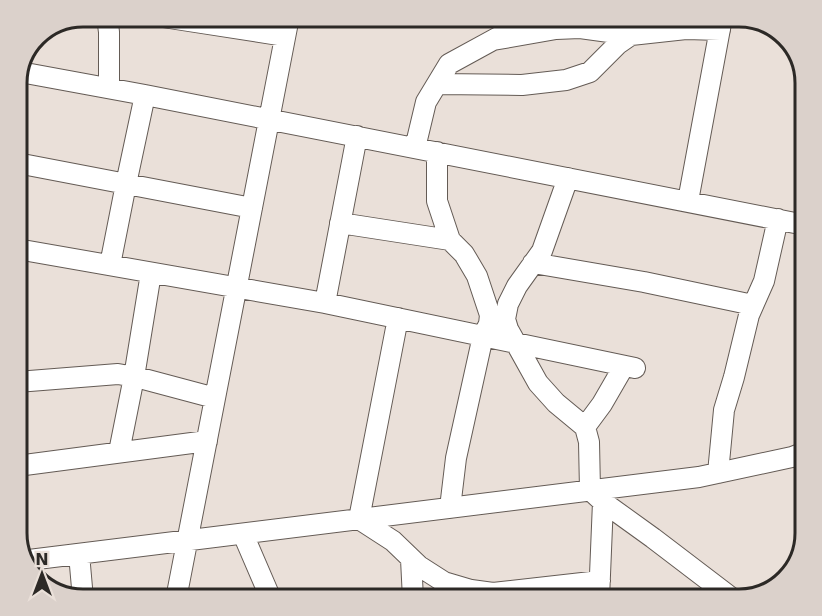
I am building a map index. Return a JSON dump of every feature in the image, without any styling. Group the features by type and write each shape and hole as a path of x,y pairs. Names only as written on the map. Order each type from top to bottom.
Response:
{"street":[{"path":"107,27 109,88"},
{"path":"242,27 285,36"},
{"path":"178,589 287,27"},
{"path":"415,148 426,102 449,64 518,27"},
{"path":"437,84 522,85 566,80 590,72 618,44 631,35 635,27"},
{"path":"493,40 556,29 580,28 631,35 698,27"},
{"path":"688,201 720,27"},
{"path":"28,73 795,223"},
{"path":"110,265 145,95"},
{"path":"325,303 357,136"},
{"path":"437,152 437,201 450,240 464,254 497,317 508,329 538,383 556,403 585,427 597,496 599,589"},
{"path":"27,165 252,208"},
{"path":"450,508 456,458 483,336 489,324 508,303 542,251 568,178"},
{"path":"718,473 724,410 748,315 764,281 778,219"},
{"path":"340,223 450,240"},
{"path":"27,251 325,303 629,367 585,427"},
{"path":"533,263 644,282 753,305"},
{"path":"119,452 151,273"},
{"path":"359,519 399,318"},
{"path":"27,381 118,374 215,398"},
{"path":"27,465 207,441"},
{"path":"34,559 450,508 597,496 795,456"},
{"path":"597,496 719,589"},
{"path":"359,519 393,541 418,566 444,582 468,589"},
{"path":"243,534 266,589"},
{"path":"79,554 82,589"},
{"path":"411,559 412,589"}]}
